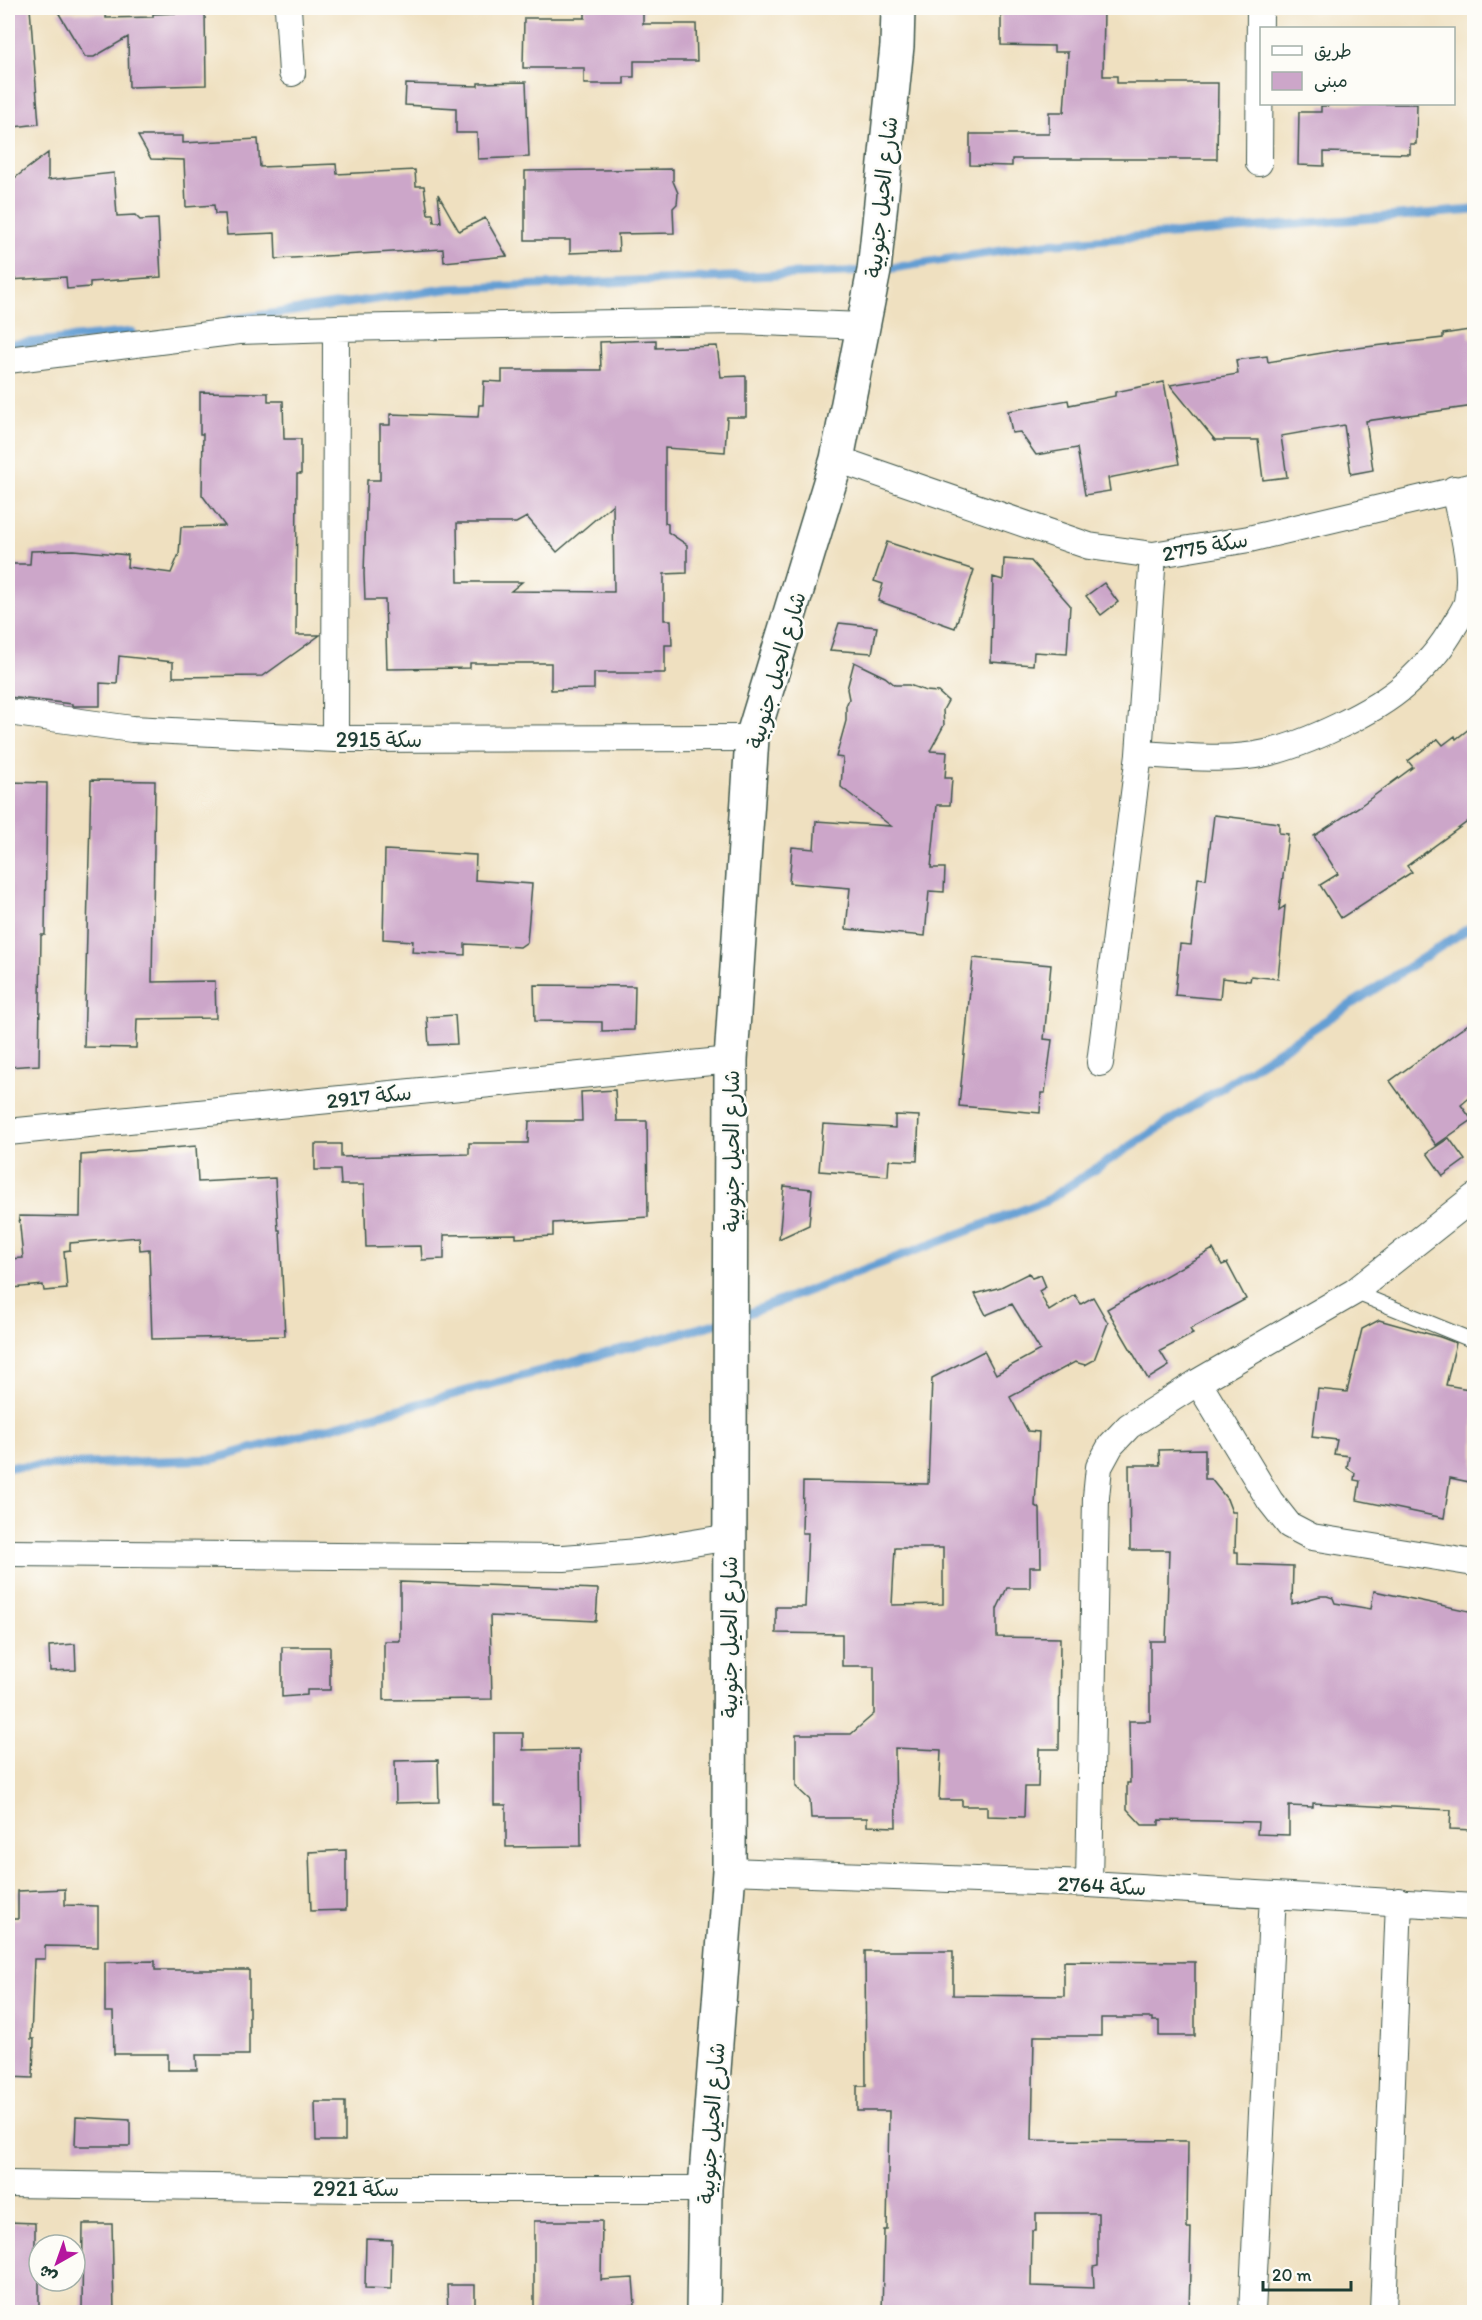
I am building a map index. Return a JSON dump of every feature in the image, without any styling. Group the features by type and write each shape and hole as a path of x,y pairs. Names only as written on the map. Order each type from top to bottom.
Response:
{"street":[{"path":"288,8 292,73"},
{"name":"شارع الحيل جنوبية","path":"703,2313 705,2189 729,1871 731,1060 752,738 837,459 874,271 897,46 898,8"},
{"path":"1259,163 1260,8"},
{"path":"8,360 239,331 737,321 863,326"},
{"path":"335,740 336,328"},
{"name":"سكة 2775","path":"837,459 1089,546 1153,555 1249,538 1464,488"},
{"path":"1139,754 1235,757 1267,753 1354,718 1404,686 1443,645 1466,604 1469,568 1464,488"},
{"path":"1100,1063 1139,754 1153,555"},
{"name":"سكة 2915","path":"8,712 132,729 335,740 752,738"},
{"name":"سكة 2917","path":"8,1132 731,1060"},
{"path":"1089,1884 1096,1497 1099,1467 1111,1445 1129,1426 1198,1382 1354,1292 1474,1197"},
{"path":"1198,1382 1270,1501 1288,1525 1312,1537 1474,1563"},
{"path":"8,1553 564,1558 638,1552 730,1537"},
{"name":"سكة 2764","path":"729,1871 1089,1884 1474,1907"},
{"path":"1252,2313 1273,1895"},
{"path":"1383,2313 1399,1901"},
{"name":"سكة 2921","path":"8,2184 358,2189 705,2189"}],"lane":[{"path":"1354,1292 1474,1341"}],"building":[{"path":"8,8 30,8 39,124 14,127 13,112 8,112"},
{"path":"585,8 643,8 643,24 696,24 697,61 634,61 634,77 624,77 624,84 584,84 584,68 523,68 524,18 585,18"},
{"path":"1001,8 1104,8 1103,76 1117,76 1117,83 1218,83 1217,159 1012,159 1012,166 970,165 970,134 1049,134 1049,112 1064,112 1068,52 1054,52 1054,46 1001,45"},
{"path":"58,12 106,14 106,18 153,17 153,14 205,12 206,85 129,87 128,37 94,57 85,57"},
{"path":"526,82 529,157 478,159 477,133 456,133 456,108 405,105 406,84 478,86 478,83"},
{"path":"1417,105 1416,144 1410,144 1410,154 1324,152 1324,166 1298,165 1299,112 1321,112 1321,106"},
{"path":"138,136 183,136 183,143 258,139 260,167 336,164 337,174 415,170 416,186 424,186 428,214 433,214 434,222 441,222 438,194 459,231 485,218 507,256 444,262 443,249 276,259 275,233 227,235 225,214 215,214 214,205 186,207 184,160 151,159"},
{"path":"48,153 48,180 114,173 117,216 135,215 140,220 158,219 161,277 90,282 90,287 67,289 66,277 8,280 8,183"},
{"path":"673,169 673,181 678,193 677,204 673,208 674,233 618,234 619,251 570,253 570,240 525,240 525,171"},
{"path":"1469,330 1470,339 1474,338 1474,406 1366,421 1373,470 1351,474 1344,425 1281,436 1287,477 1263,480 1258,440 1215,440 1170,385 1238,374 1236,360 1267,356 1268,362 1340,350 1443,338 1443,334"},
{"path":"656,340 656,348 717,346 721,377 746,376 746,417 727,417 725,452 665,448 665,523 668,524 668,532 687,545 687,573 664,574 664,620 671,620 672,645 665,645 665,673 594,673 594,689 551,690 551,663 470,663 470,668 387,669 385,600 365,600 364,574 367,480 380,480 380,425 390,425 390,414 478,417 479,405 483,405 484,381 502,382 502,370 601,370 600,342","holes":["613,504 614,592 511,591 522,582 458,582 457,523 516,523 527,517 557,552"]},
{"path":"1164,382 1179,464 1108,478 1110,491 1085,495 1077,448 1036,455 1020,432 1012,433 1008,411 1068,400 1069,405 1115,396 1115,392"},
{"path":"200,392 268,393 268,401 283,401 284,439 301,439 301,474 297,474 296,635 320,635 263,676 173,677 173,662 119,656 117,684 100,683 100,706 72,706 72,704 8,697 8,564 30,564 31,551 74,550 128,555 127,567 171,573 179,554 181,527 225,526 202,495 203,434 200,434"},
{"path":"887,542 974,570 955,628 878,601 883,584 874,581"},
{"path":"1004,559 1031,561 1070,605 1067,654 1034,652 1033,665 991,662 993,577 1003,580"},
{"path":"1104,583 1118,602 1101,615 1086,596"},
{"path":"839,623 877,627 872,653 830,650"},
{"path":"854,662 885,677 895,685 909,685 926,691 938,692 948,701 943,710 944,725 930,751 947,752 945,778 952,778 950,805 937,805 931,868 945,868 944,892 929,891 925,936 846,929 850,888 789,883 792,847 814,849 816,821 891,826 841,787 843,758 836,757 846,721 846,706 849,699 847,689"},
{"path":"1474,725 1474,817 1407,866 1412,872 1341,918 1320,885 1338,874 1314,836 1413,767 1408,761 1438,739 1443,745 1455,736 1456,739"},
{"path":"91,780 155,781 152,982 215,981 216,1018 137,1019 136,1048 84,1047"},
{"path":"8,782 47,783 45,935 41,935 39,1065 8,1067"},
{"path":"1214,815 1279,823 1279,833 1288,834 1279,910 1285,906 1278,979 1251,976 1250,981 1222,978 1220,999 1175,995 1180,944 1191,945 1198,878 1206,879"},
{"path":"385,850 476,855 475,880 532,884 527,942 520,947 465,944 465,955 412,952 413,941 383,939"},
{"path":"973,958 1051,965 1044,1039 1052,1040 1045,1093 1041,1093 1040,1113 959,1106"},
{"path":"534,985 635,986 634,1030 602,1031 602,1022 535,1021"},
{"path":"455,1015 457,1044 429,1045 427,1017"},
{"path":"1474,1020 1474,1094 1461,1105 1472,1120 1436,1145 1390,1081"},
{"path":"615,1090 617,1121 647,1121 648,1217 553,1223 553,1236 516,1238 516,1234 444,1235 444,1259 422,1260 421,1246 366,1247 364,1185 341,1185 340,1170 315,1170 315,1144 341,1144 341,1157 469,1154 469,1143 528,1143 529,1121 582,1121 581,1092"},
{"path":"895,1115 919,1116 917,1161 889,1160 888,1176 819,1171 823,1124 895,1128"},
{"path":"1449,1138 1465,1160 1443,1176 1427,1153"},
{"path":"196,1146 198,1182 275,1178 285,1336 152,1339 149,1249 140,1250 139,1237 70,1243 70,1250 64,1251 67,1289 44,1291 43,1285 12,1288 9,1259 23,1258 19,1216 80,1217 81,1155"},
{"path":"784,1186 812,1189 809,1225 779,1239"},
{"path":"1213,1249 1222,1265 1227,1263 1246,1299 1190,1329 1193,1334 1160,1351 1169,1366 1148,1379 1107,1309"},
{"path":"1029,1273 1032,1278 1041,1275 1046,1287 1039,1291 1049,1311 1075,1295 1081,1304 1093,1297 1108,1323 1094,1360 1085,1365 1075,1362 1010,1397 1028,1431 1039,1432 1035,1506 1040,1509 1041,1567 1030,1567 1030,1588 1007,1588 997,1609 997,1637 1060,1638 1059,1749 1039,1749 1038,1787 1025,1787 1024,1817 987,1816 987,1806 962,1806 962,1800 939,1800 941,1750 895,1748 896,1827 867,1826 867,1818 811,1818 810,1800 796,1787 796,1734 851,1734 874,1714 874,1666 842,1666 842,1634 776,1633 776,1607 805,1607 808,1533 802,1533 803,1482 928,1484 932,1378 984,1351 996,1374 1040,1350 1012,1304 986,1315 975,1294 1001,1287","holes":["895,1548 943,1548 943,1604 892,1605"]},
{"path":"1379,1320 1456,1343 1446,1385 1474,1390 1474,1483 1450,1478 1444,1518 1357,1500 1360,1481 1354,1480 1355,1473 1347,1468 1349,1456 1334,1454 1337,1440 1312,1437 1318,1389 1347,1392 1362,1329"},
{"path":"1205,1449 1205,1479 1211,1479 1227,1499 1232,1512 1236,1512 1235,1552 1238,1552 1238,1564 1293,1566 1292,1604 1327,1596 1333,1598 1335,1603 1371,1609 1374,1591 1474,1612 1474,1830 1450,1829 1451,1810 1313,1803 1313,1807 1289,1806 1289,1835 1257,1834 1258,1822 1159,1820 1159,1825 1142,1825 1127,1809 1127,1783 1130,1783 1129,1721 1150,1721 1150,1641 1166,1641 1169,1550 1130,1550 1129,1465 1160,1465 1159,1450"},
{"path":"400,1582 598,1589 596,1621 490,1616 492,1699 384,1700 384,1641 400,1641"},
{"path":"75,1644 76,1670 50,1671 49,1646"},
{"path":"282,1647 330,1647 330,1690 307,1690 307,1695 282,1697"},
{"path":"494,1733 523,1733 523,1750 580,1749 581,1846 506,1847 506,1805 494,1805"},
{"path":"438,1760 439,1802 396,1803 395,1761"},
{"path":"346,1850 346,1910 311,1911 309,1852"},
{"path":"65,1889 65,1905 98,1906 98,1947 45,1946 45,1959 34,1959 31,2039 34,2039 33,2078 8,2077 8,1919 18,1919 18,1891"},
{"path":"865,1951 953,1951 953,1995 1064,1996 1064,1961 1195,1962 1195,2036 1159,2036 1159,2021 1152,2021 1152,2018 1101,2018 1101,2036 1034,2036 1032,2140 1188,2141 1187,2228 1191,2228 1189,2313 882,2313 884,2230 887,2230 889,2111 857,2111 857,2086 866,2086","holes":["1036,2213 1098,2213 1098,2266 1093,2267 1094,2288 1031,2286 1032,2231 1036,2231"]},
{"path":"155,1961 155,1970 249,1970 249,2055 196,2055 197,2070 168,2070 168,2054 114,2054 113,2012 105,2012 105,1962"},
{"path":"315,2102 345,2102 345,2141 316,2141"},
{"path":"76,2117 130,2120 130,2146 75,2146"},
{"path":"534,2221 602,2221 601,2280 633,2278 635,2305 616,2307 616,2313 534,2313"},
{"path":"8,2222 35,2223 35,2233 27,2233 27,2293 39,2293 39,2313 8,2313"},
{"path":"83,2224 112,2224 114,2312 82,2312 82,2293 87,2293 87,2233 83,2233"},
{"path":"366,2239 392,2240 391,2289 365,2288"},
{"path":"447,2285 475,2285 475,2313 448,2313"}],"waterway":[{"path":"880,270 1045,244 1474,210"},
{"path":"229,320 446,289 867,271"},
{"path":"8,345 132,332"},
{"path":"8,1467 213,1459 730,1320 1044,1202 1474,925"}]}
